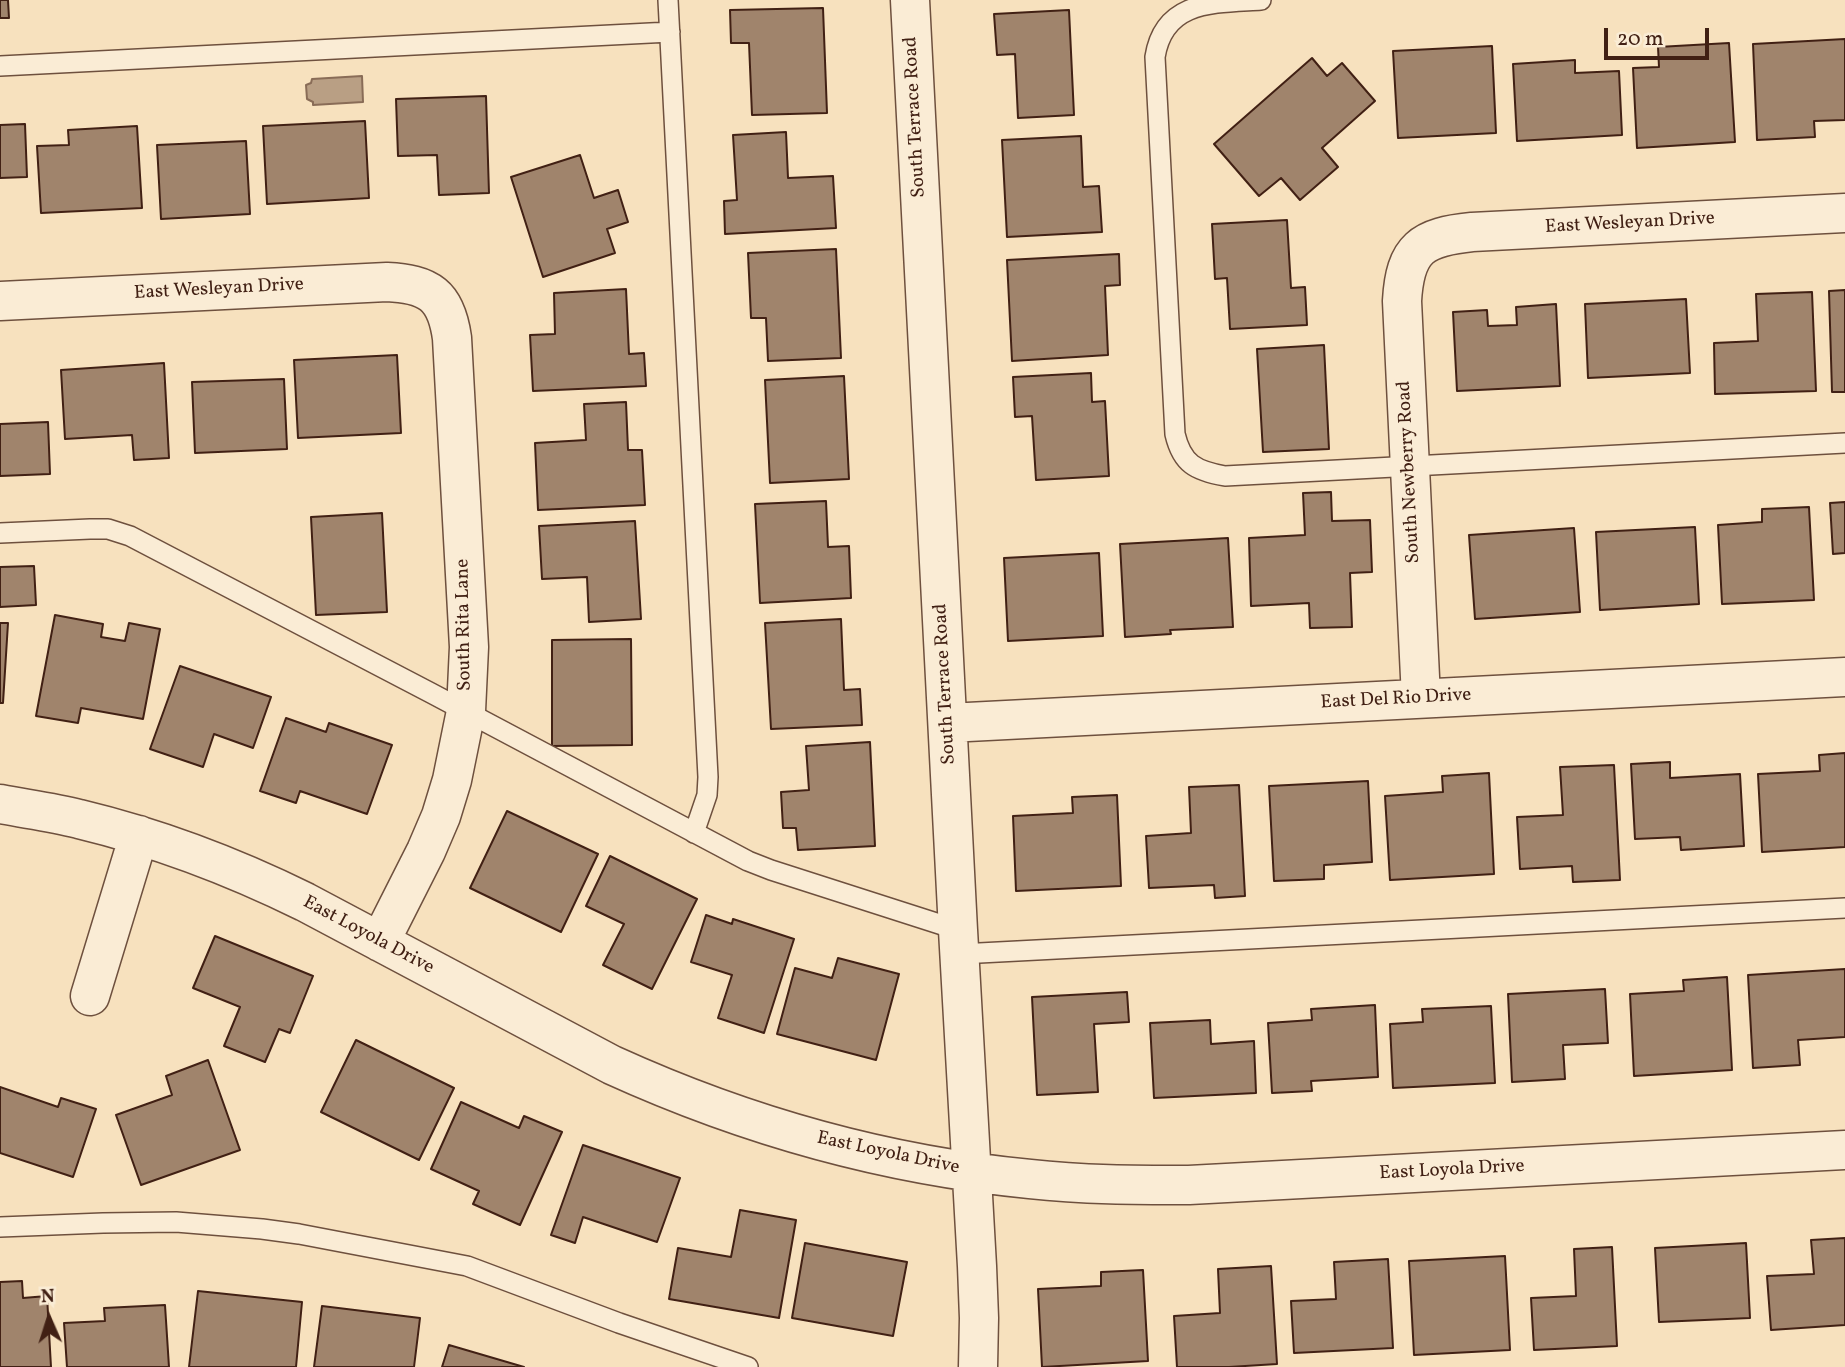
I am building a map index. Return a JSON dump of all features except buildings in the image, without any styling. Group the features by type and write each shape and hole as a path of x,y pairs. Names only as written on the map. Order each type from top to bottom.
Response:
{"street":[{"name":"South Terrace Road","path":"910,0 977,1266 978,1367"},
{"name":"East Wesleyan Drive","path":"1418,248 1450,234 1472,232 1845,213"},
{"name":"South Newberry Road","path":"1418,248 1409,263 1403,283 1402,301 1421,698"},
{"name":"East Wesleyan Drive","path":"0,301 387,282 421,287 435,296"},
{"name":"South Rita Lane","path":"380,942 441,817 452,780 466,711 469,647 452,338 444,309 435,296"},
{"name":"East Del Rio Drive","path":"948,723 1845,677"},
{"name":"East Loyola Drive","path":"0,804 77,818 180,848 264,881 612,1065 755,1122 912,1161 1030,1179 1084,1184 1189,1185 1845,1150"},
{"path":"90,996 139,835"}],"lane":[{"path":"668,0 708,777 707,795 694,833"},
{"path":"1261,0 1209,3 1191,7 1175,17 1157,44 1155,57 1175,433 1179,449 1189,464 1206,473 1225,476 1845,443"},
{"path":"0,66 670,32"},
{"path":"0,533 90,528 108,529 130,536 736,855 959,942 1845,908"},
{"path":"0,1227 176,1222 299,1234 467,1266 619,1323 748,1367"}],"shaded area":[{"path":"362,76 363,102 313,105 313,102 307,99 306,85 311,83 312,79"}]}
